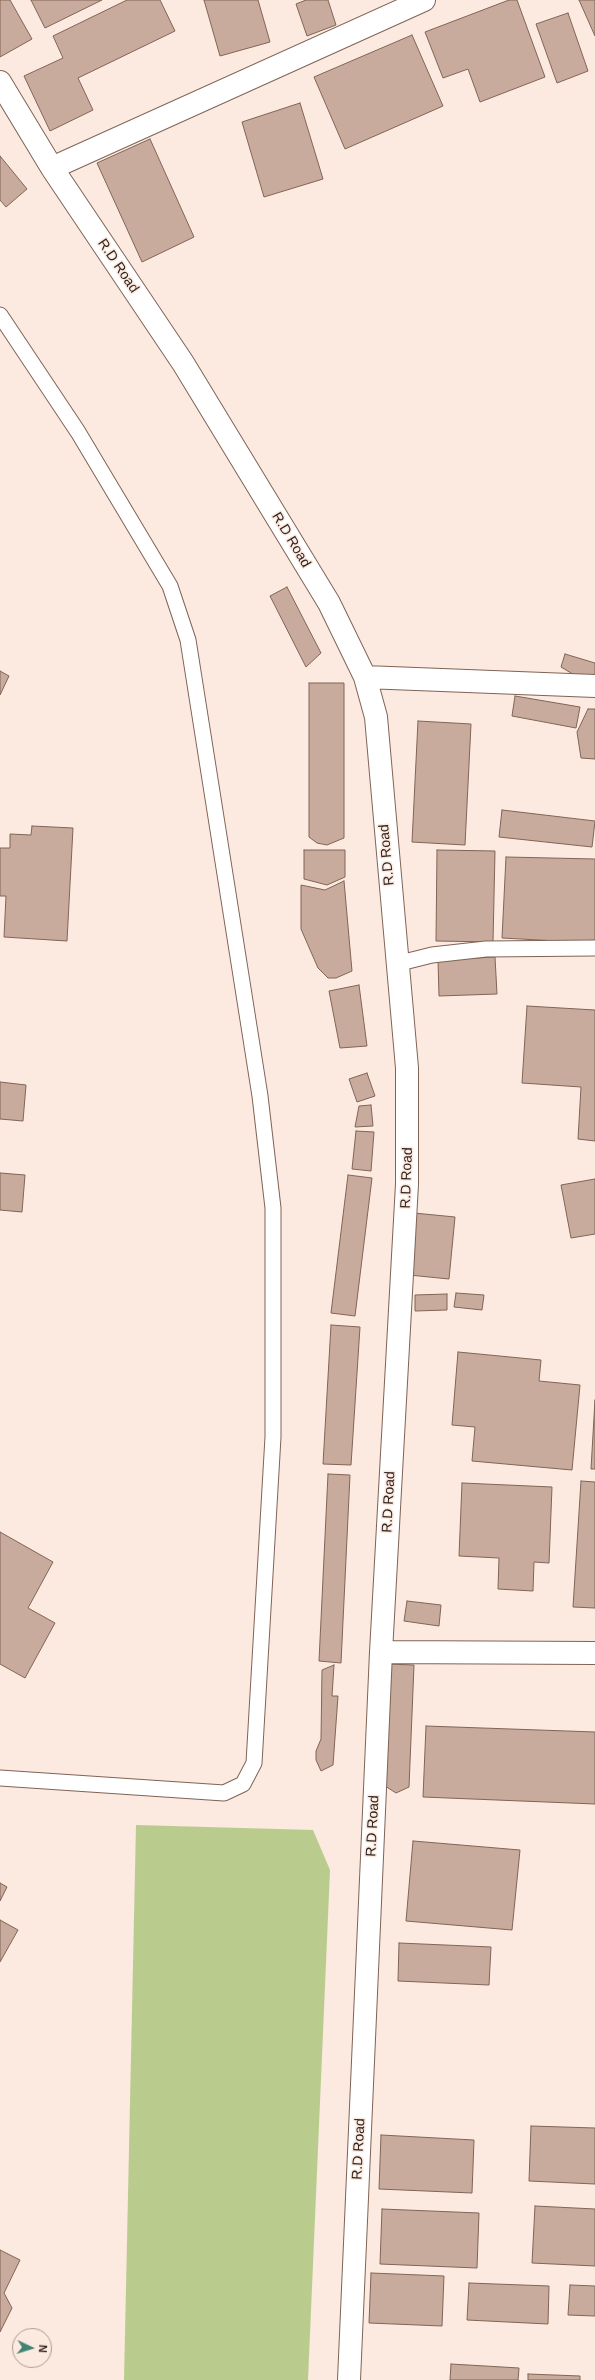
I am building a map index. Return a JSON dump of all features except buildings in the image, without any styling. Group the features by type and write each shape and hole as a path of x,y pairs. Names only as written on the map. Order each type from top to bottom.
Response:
{"street":[{"path":"52,168 424,0"},
{"name":"R.D Road","path":"0,82 52,168 183,362 329,603 365,677 376,717 396,964 407,1068 407,1184 381,1652 349,2380"},
{"path":"365,677 595,686"},
{"path":"381,1652 595,1653"}],"lane":[{"path":"0,315 78,432 170,586 188,640 259,1088 273,1208 273,1437 254,1763 243,1784 224,1793 0,1778"},
{"path":"396,964 432,955 486,949 595,948"}],"green space":[{"path":"136,1825 313,1830 330,1870 308,2380 124,2380"}]}
